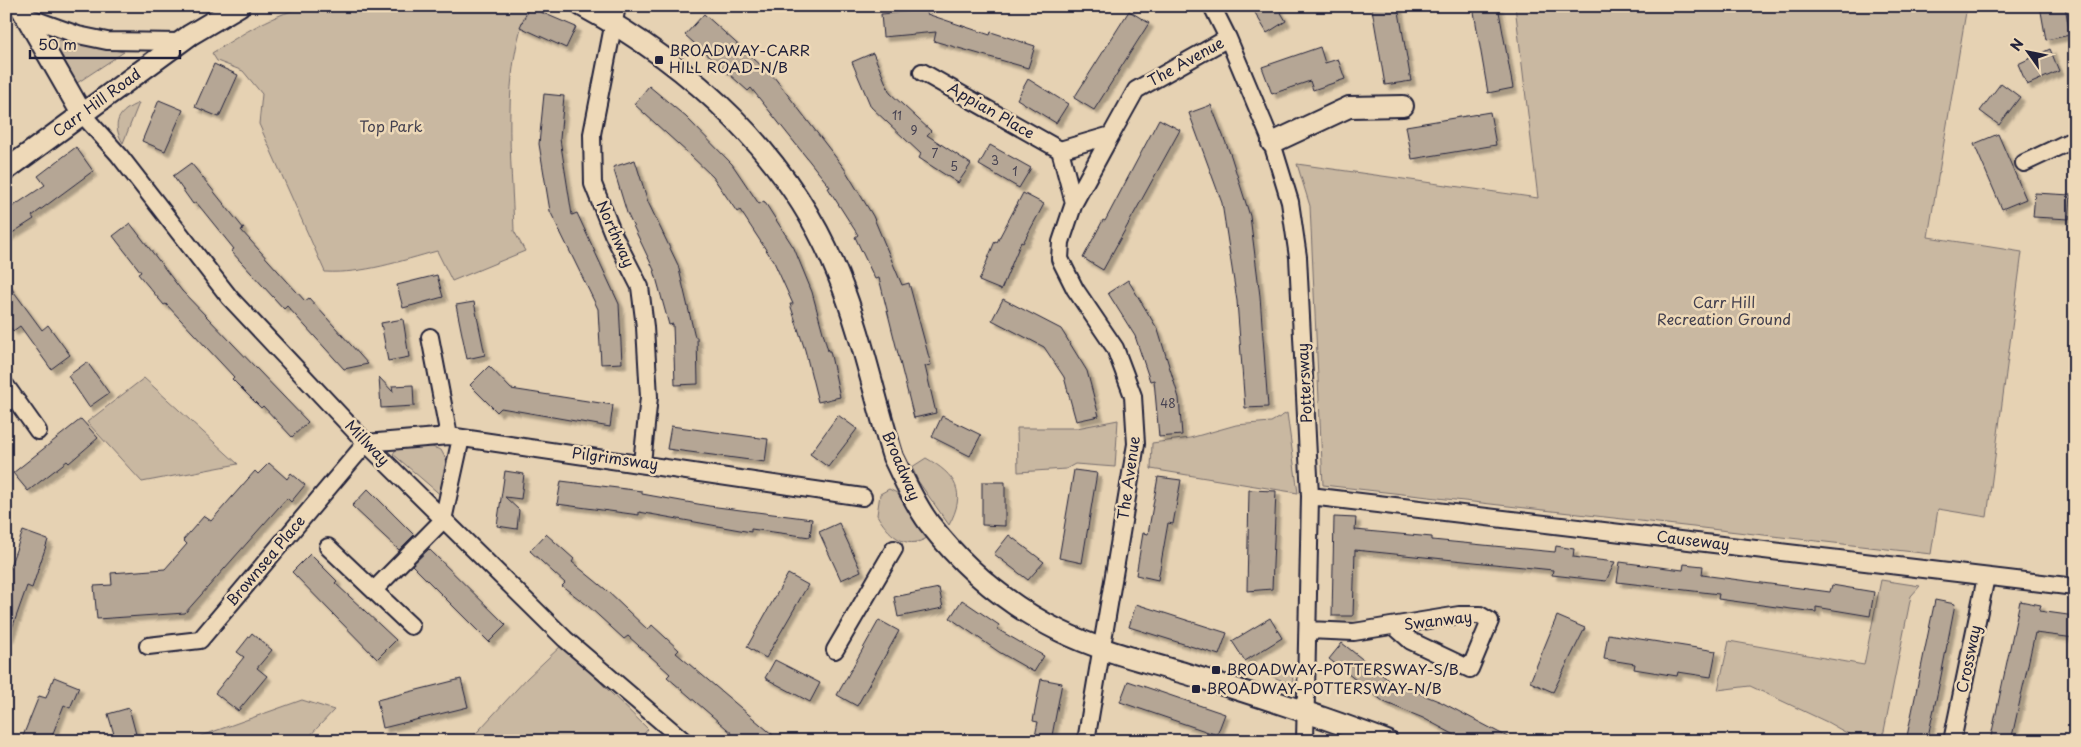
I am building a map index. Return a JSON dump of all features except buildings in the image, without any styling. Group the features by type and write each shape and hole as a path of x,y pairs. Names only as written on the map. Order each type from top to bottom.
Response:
{"street":[{"name":"Carr Hill Road","path":"6,170 181,42 239,6"},
{"name":"Broadway","path":"582,6 616,15 708,92 753,139 790,188 820,236 838,274 853,315 893,457 929,523 982,580 1004,598 1060,632 1101,648 1305,710 1387,741"},
{"name":"Pottersway","path":"1212,6 1228,38 1272,143 1290,202 1298,257 1310,496 1305,741"},
{"path":"22,11 78,35 108,41 181,42"},
{"path":"22,11 82,114"},
{"name":"Northway","path":"616,15 592,134 593,184 613,234 640,287 645,327 648,397 642,463"},
{"name":"The Avenue","path":"1086,741 1136,444 1133,396 1115,348 1075,289 1060,259 1061,242 1074,203 1136,90 1228,38"},
{"name":"Appian Place","path":"922,72 1060,150"},
{"path":"1272,143 1349,107 1403,106"},
{"name":"Millway","path":"82,114 120,155 230,298 366,443 565,639 684,741"},
{"path":"1074,203 1060,150 1112,136"},
{"path":"2024,163 2075,139"},
{"path":"375,589 443,520 455,437 430,337"},
{"path":"6,386 38,431"},
{"name":"Pilgrimsway","path":"366,443 455,437 863,497"},
{"name":"Brownsea Place","path":"148,646 200,640 366,443"},
{"name":"Causeway","path":"1310,496 2075,587"},
{"path":"328,547 375,589 411,626"},
{"path":"835,650 894,550"},
{"name":"Crossway","path":"1952,741 1986,576"},
{"name":"Swanway","path":"1308,630 1354,632 1459,615 1480,615 1490,622 1470,669 1411,641 1394,626"}],"green space":[{"name":"Top Park","path":"311,6 529,7 520,32 514,59 510,117 514,231 525,251 452,281 437,251 368,269 325,272 259,124 262,94 243,71 217,61 212,53 248,31 284,13"},
{"name":"Carr Hill Recreation Ground","path":"1515,6 1967,6 1928,237 2022,252 1987,517 1938,509 1931,554 1323,485 1310,206 1297,164 1538,198"},
{"path":"60,40 124,52 77,83 55,44"},
{"path":"139,103 123,143 117,130 119,119 126,110"},
{"path":"144,378 238,464 142,482 87,422"},
{"path":"1287,413 1298,493 1151,469 1152,443 1190,438 1236,425 1271,422"},
{"path":"1118,420 1115,467 1075,464 1066,469 1018,472 1017,428 1077,428"},
{"path":"432,447 441,450 447,461 443,497 393,454 397,448"},
{"path":"926,458 945,471 956,486 958,494 957,503 949,525 918,481 912,467"},
{"path":"889,489 897,493 927,538 911,543 898,538 886,528 877,515 880,494"},
{"path":"1881,580 1920,586 1911,596 1882,741 1861,741 1827,722 1750,686 1718,690 1729,641 1864,665"},
{"path":"562,645 648,729 638,741 469,741 527,678"},
{"path":"1292,664 1293,685 1271,676"},
{"path":"302,700 334,710 305,741 187,741"}],"place":[{"name":"BROADWAY-CARR HILL ROAD-N/B","path":"659,60"},
{"name":"BROADWAY-POTTERSWAY-S/B","path":"1216,670"},
{"name":"BROADWAY-POTTERSWAY-N/B","path":"1196,689"}]}
